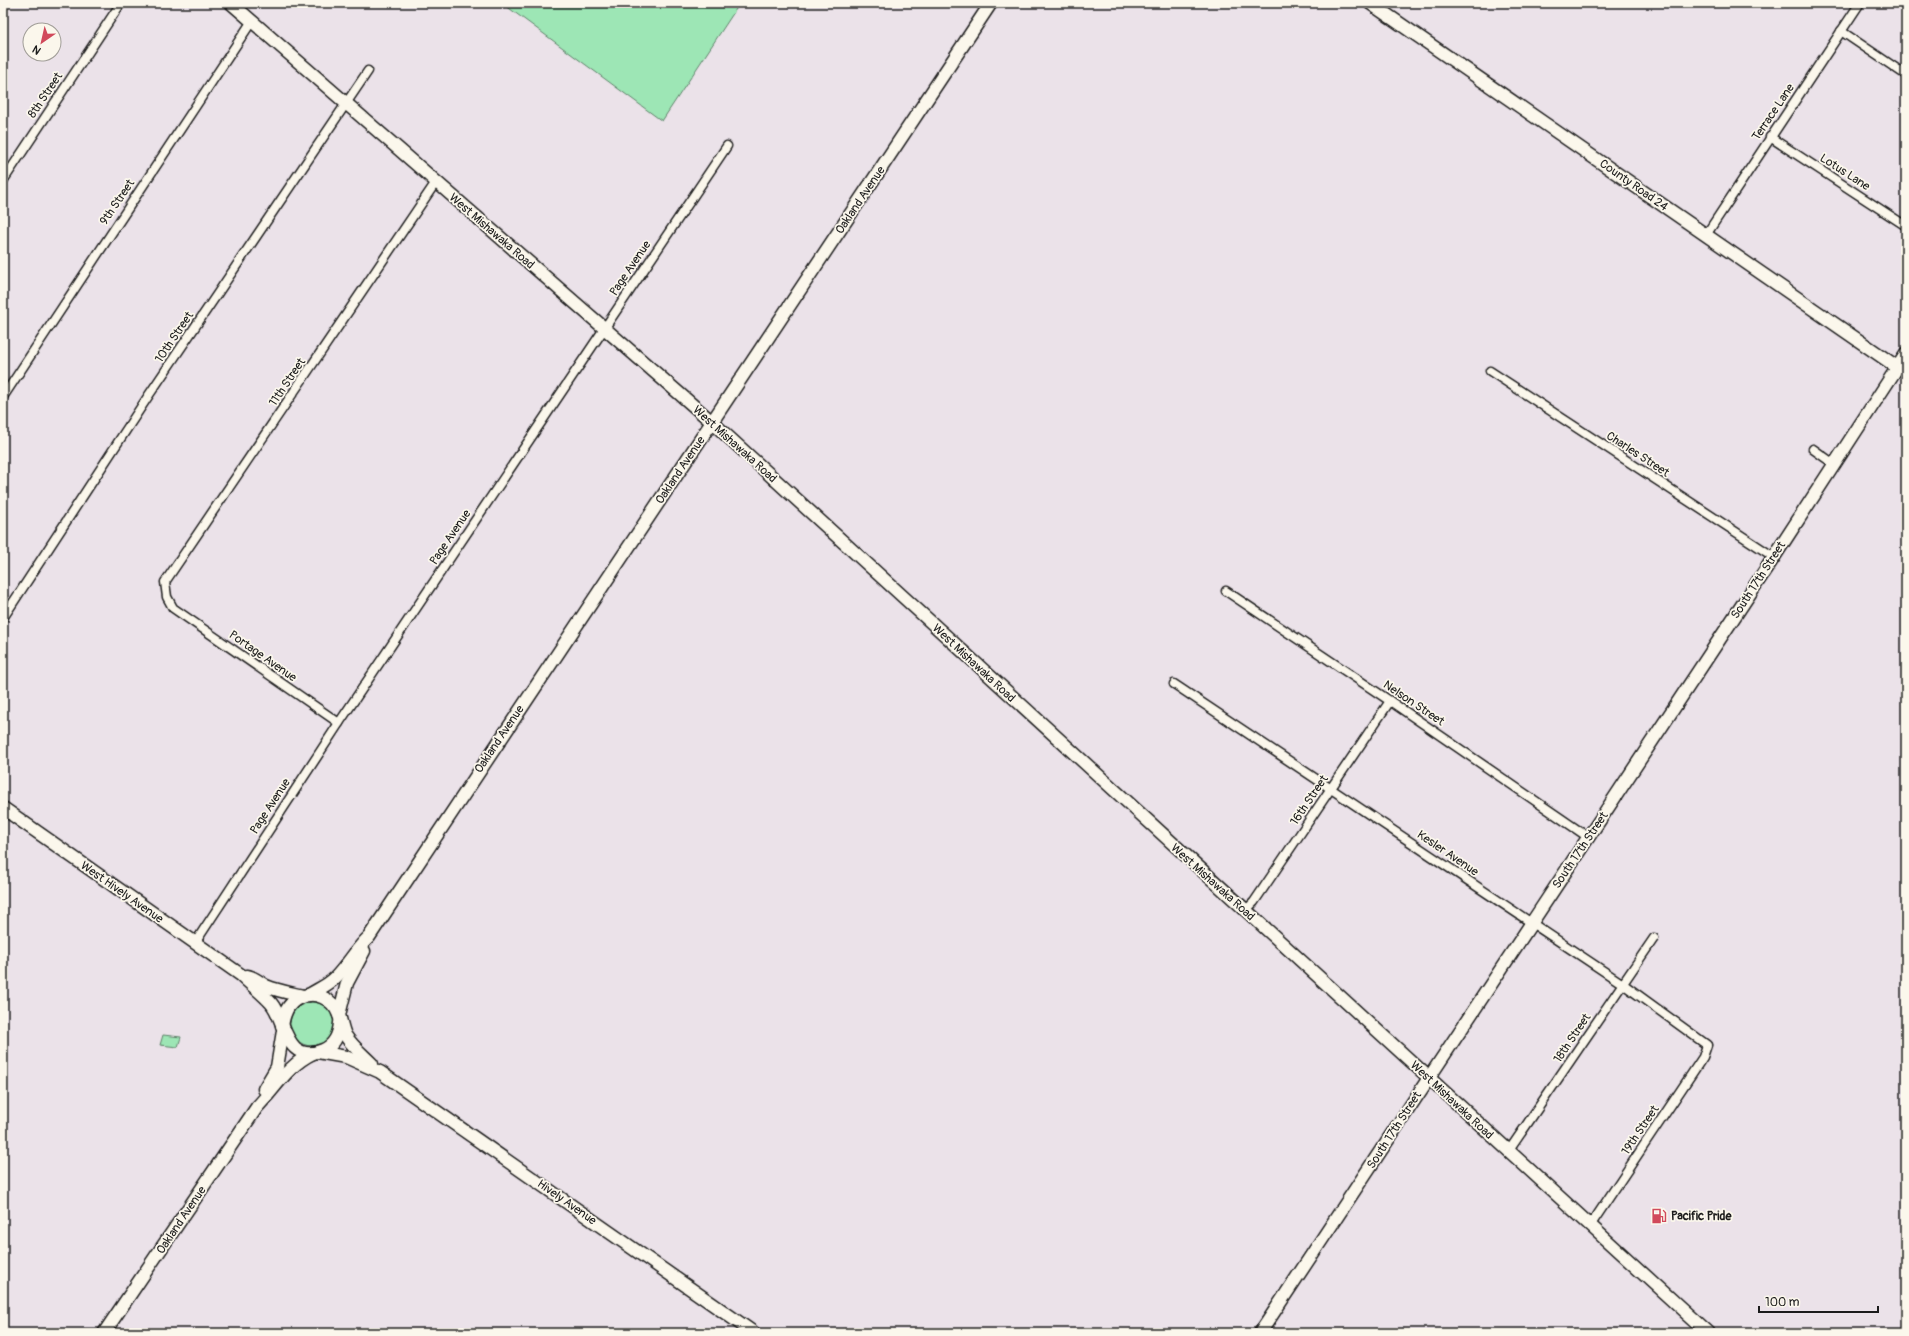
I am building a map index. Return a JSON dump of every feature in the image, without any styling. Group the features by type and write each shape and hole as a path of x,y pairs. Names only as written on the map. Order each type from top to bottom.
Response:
{"street":[{"name":"8th Street","path":"3,181 121,3"},
{"name":"West Mishawaka Road","path":"231,3 712,422 1508,1152 1708,1333"},
{"name":"Oakland Avenue","path":"306,995 326,986 335,978 357,948 369,937 991,3"},
{"name":"County Road 24","path":"1370,3 1897,367"},
{"name":"Terrace Lane","path":"1706,235 1860,3"},
{"name":"9th Street","path":"3,397 252,21"},
{"path":"1841,31 1906,76"},
{"name":"10th Street","path":"3,618 154,389 368,71"},
{"name":"Lotus Lane","path":"1770,137 1906,226"},
{"name":"Page Avenue","path":"195,943 339,723 727,146"},
{"name":"11th Street","path":"173,608 166,597 165,582 436,182"},
{"name":"South 17th Street","path":"1260,1333 1774,557 1906,354"},
{"name":"Charles Street","path":"1490,372 1774,557"},
{"path":"1814,449 1834,464"},
{"name":"Nelson Street","path":"1226,591 1390,701 1588,838"},
{"name":"Portage Avenue","path":"173,608 339,723"},
{"name":"Kesler Avenue","path":"1174,684 1623,984 1707,1045"},
{"name":"16th Street","path":"1245,911 1254,902 1390,701"},
{"name":"West Hively Avenue","path":"3,808 242,975"},
{"name":"Oakland Avenue","path":"340,1019 347,983 364,952 369,937"},
{"name":"18th Street","path":"1508,1152 1654,938"},
{"name":"Hively Avenue","path":"242,975 252,977 279,990 319,996 328,1000 335,1007 345,1035 380,1072 754,1333"},
{"name":"Hively Avenue","path":"242,975 272,1004 287,1040 294,1047 303,1052 316,1052 346,1057 380,1072"},
{"path":"283,1028 283,1016 287,1007 294,1000 306,995"},
{"path":"316,1052 327,1048 334,1041 339,1033 340,1019"},
{"name":"Oakland Avenue","path":"257,1107 262,1092 277,1067 283,1028"},
{"name":"19th Street","path":"1590,1226 1703,1057 1707,1045"},
{"name":"Oakland Avenue","path":"104,1333 257,1107 285,1072 295,1063 316,1052"}],"green space":[{"path":"502,3 740,3 662,121"},
{"path":"312,1002 324,1006 330,1012 334,1024 330,1036 324,1042 312,1046 300,1042 294,1036 290,1024 294,1012 300,1006"},
{"path":"163,1035 181,1037 178,1047 160,1045"}],"place":[{"name":"Pacific Pride","path":"1659,1216"}]}
